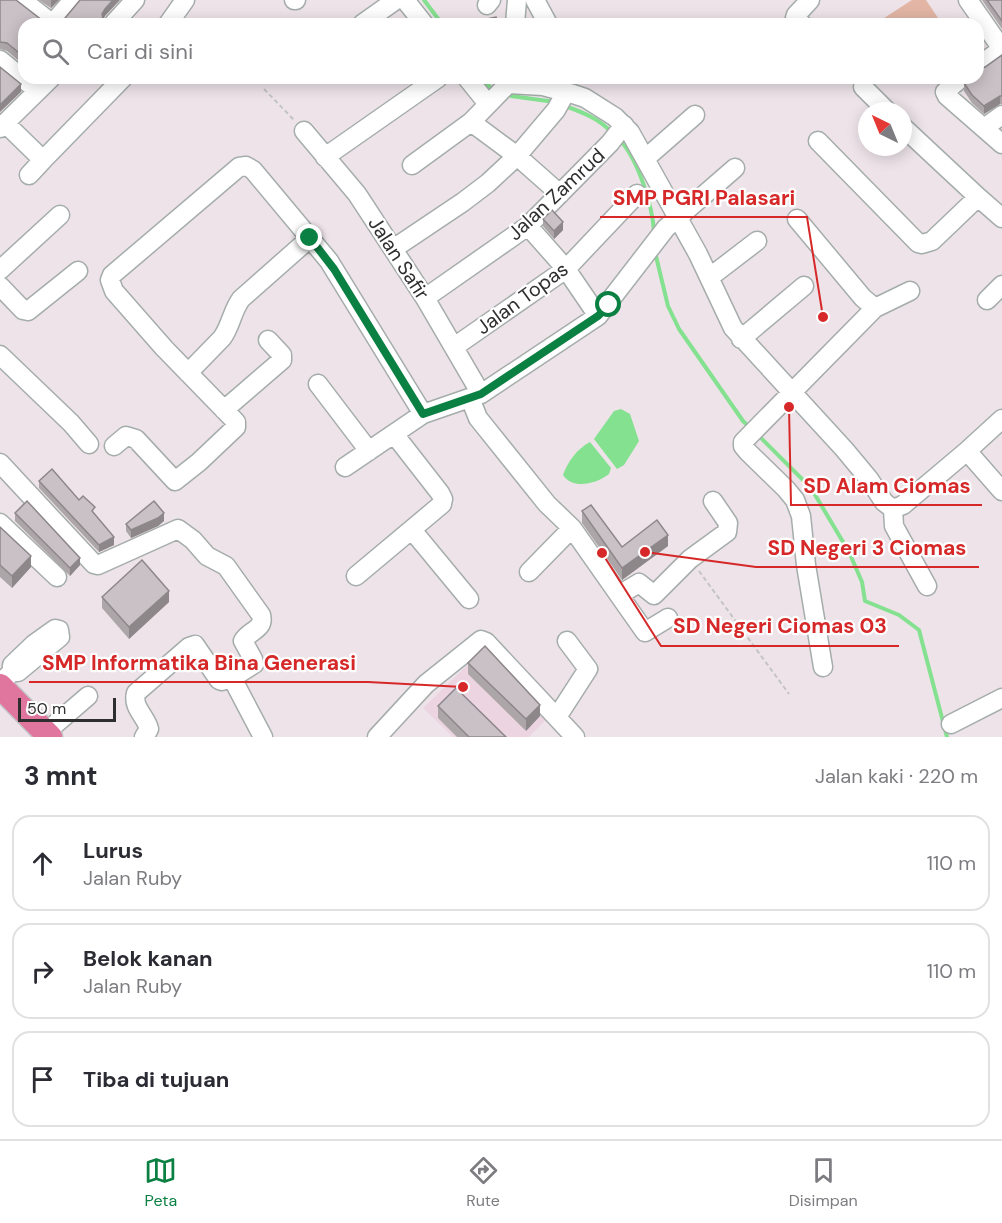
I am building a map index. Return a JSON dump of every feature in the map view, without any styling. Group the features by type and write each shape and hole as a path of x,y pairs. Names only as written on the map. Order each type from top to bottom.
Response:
{"main road":[{"path":"4,686 47,735"}],"street":[{"path":"22,0 45,18"},
{"path":"58,18 74,0"},
{"path":"118,18 135,0"},
{"path":"172,18 185,0"},
{"path":"370,18 396,0"},
{"path":"405,0 416,18"},
{"path":"516,18 517,0"},
{"path":"535,0 545,18"},
{"path":"795,18 810,0"},
{"path":"977,3 1002,49 984,62"},
{"path":"0,60 18,70"},
{"path":"43,160 3,125 44,84"},
{"path":"29,175 114,84"},
{"path":"325,157 429,84"},
{"path":"484,84 501,90 529,85 585,98 615,117 618,133 630,132 646,158 672,222 710,277 726,315 741,339 792,392 851,458 884,502 893,509 894,526 927,586"},
{"path":"954,84 945,92 1002,144"},
{"path":"863,87 878,102"},
{"path":"412,165 471,122 501,90"},
{"path":"393,249 481,189 517,156 560,94"},
{"path":"646,158 695,115"},
{"path":"984,128 1002,115"},
{"path":"471,122 517,156 560,194"},
{"name":"Jalan Safir","path":"304,131 357,194 425,298 454,347 475,396 478,418 486,429 547,504 572,528 645,632 668,618"},
{"name":"Jalan Zamrud","path":"425,298 528,226 618,133"},
{"path":"912,135 1002,218"},
{"path":"818,141 918,243 932,241 978,197"},
{"path":"114,447 126,436 136,439 175,482 236,427 236,422 114,291 110,280 112,275 239,167 246,166 253,170 334,269 423,414"},
{"path":"345,467 423,414 475,396 598,316 672,222 735,168"},
{"name":"Jalan Topas","path":"454,347 566,269 637,194"},
{"path":"0,270 60,215"},
{"path":"797,219 863,298 875,308"},
{"path":"528,226 566,269 598,316"},
{"path":"188,373 222,338 241,299 310,238"},
{"path":"710,277 757,241"},
{"path":"0,286 23,310 28,311 78,271"},
{"path":"987,300 1002,285"},
{"path":"741,339 804,286"},
{"path":"823,667 806,565 801,516 795,500 743,446 743,442 875,308 910,291"},
{"path":"224,410 282,360 282,355 268,340"},
{"path":"2,362 71,423 89,444"},
{"path":"318,384 369,451"},
{"path":"893,509 903,505 1002,419"},
{"path":"356,576 439,507 443,499 440,492 394,434"},
{"path":"967,451 1002,491"},
{"path":"0,464 7,485 94,564 98,565 178,529 193,540 207,556 226,566 261,615 262,620 258,629 245,637 243,641 254,664 232,678 219,680 197,647 192,645 136,693 134,699 136,705 150,729 144,737"},
{"path":"619,595 639,583 654,595 690,560 727,532 728,523 713,501"},
{"path":"0,524 57,577"},
{"path":"529,572 572,528"},
{"path":"412,530 469,599"},
{"path":"377,737 426,684 481,640 486,642 575,737"},
{"path":"557,717 588,669 567,641"},
{"path":"232,678 263,737"},
{"path":"47,735 88,696"},
{"path":"951,724 1002,698"}],"path":[{"path":"264,89 304,131"},
{"path":"690,560 789,694"}],"shaded area":[{"path":"912,0 926,0 938,18 884,18"},
{"path":"621,409 630,414 639,441 624,465 617,469 594,439 614,411"},
{"path":"590,442 611,468 609,474 585,484 567,480 563,475 570,460"},
{"path":"485,648 551,715 529,737 453,737 423,708","holes":["487,656 544,712 525,731"]}],"building":[{"path":"0,0 16,0 39,18 18,18 18,52 7,43 0,42"},
{"path":"80,0 113,0 102,14 103,18 65,18"},
{"path":"987,0 1002,0 1002,21"},
{"path":"1002,55 1002,96 984,106 965,84 984,84 985,67"},
{"path":"0,67 18,84 21,84 0,105"},
{"path":"552,210 563,222 554,231 543,219"},
{"path":"52,469 79,500 83,496 95,507 92,511 114,537 99,545 39,481"},
{"path":"27,501 80,558 70,568 15,513"},
{"path":"154,501 164,513 131,530 126,524"},
{"path":"591,505 622,547 657,520 668,535 622,568 582,511"},
{"path":"0,527 31,556 12,576 0,565"},
{"path":"142,560 169,591 129,627 102,597"},
{"path":"485,646 540,705 526,719 468,663"},
{"path":"456,688 506,737 469,737 438,706"}],"waterway":[{"path":"424,0 438,18"},
{"path":"487,84 490,87"},
{"path":"511,96 555,102"},
{"path":"565,106 584,113 612,133"},
{"path":"620,140 633,159 643,184 651,210 654,233"},
{"path":"655,252 668,306 679,329 750,428"},
{"path":"758,435 811,488 849,552 862,582 865,601 899,615 919,630 947,737"}],"place":[{"name":"SMP PGRI Palasari","path":"823,317"},
{"name":"SD Alam Ciomas","path":"789,407"},
{"name":"SD Negeri 3 Ciomas","path":"645,552"},
{"name":"SD Negeri Ciomas 03","path":"602,553"},
{"name":"SMP Informatika Bina Generasi","path":"463,687"}],"route":[{"path":"310,238 334,269 423,414 481,394 598,316 609,305"}]}
